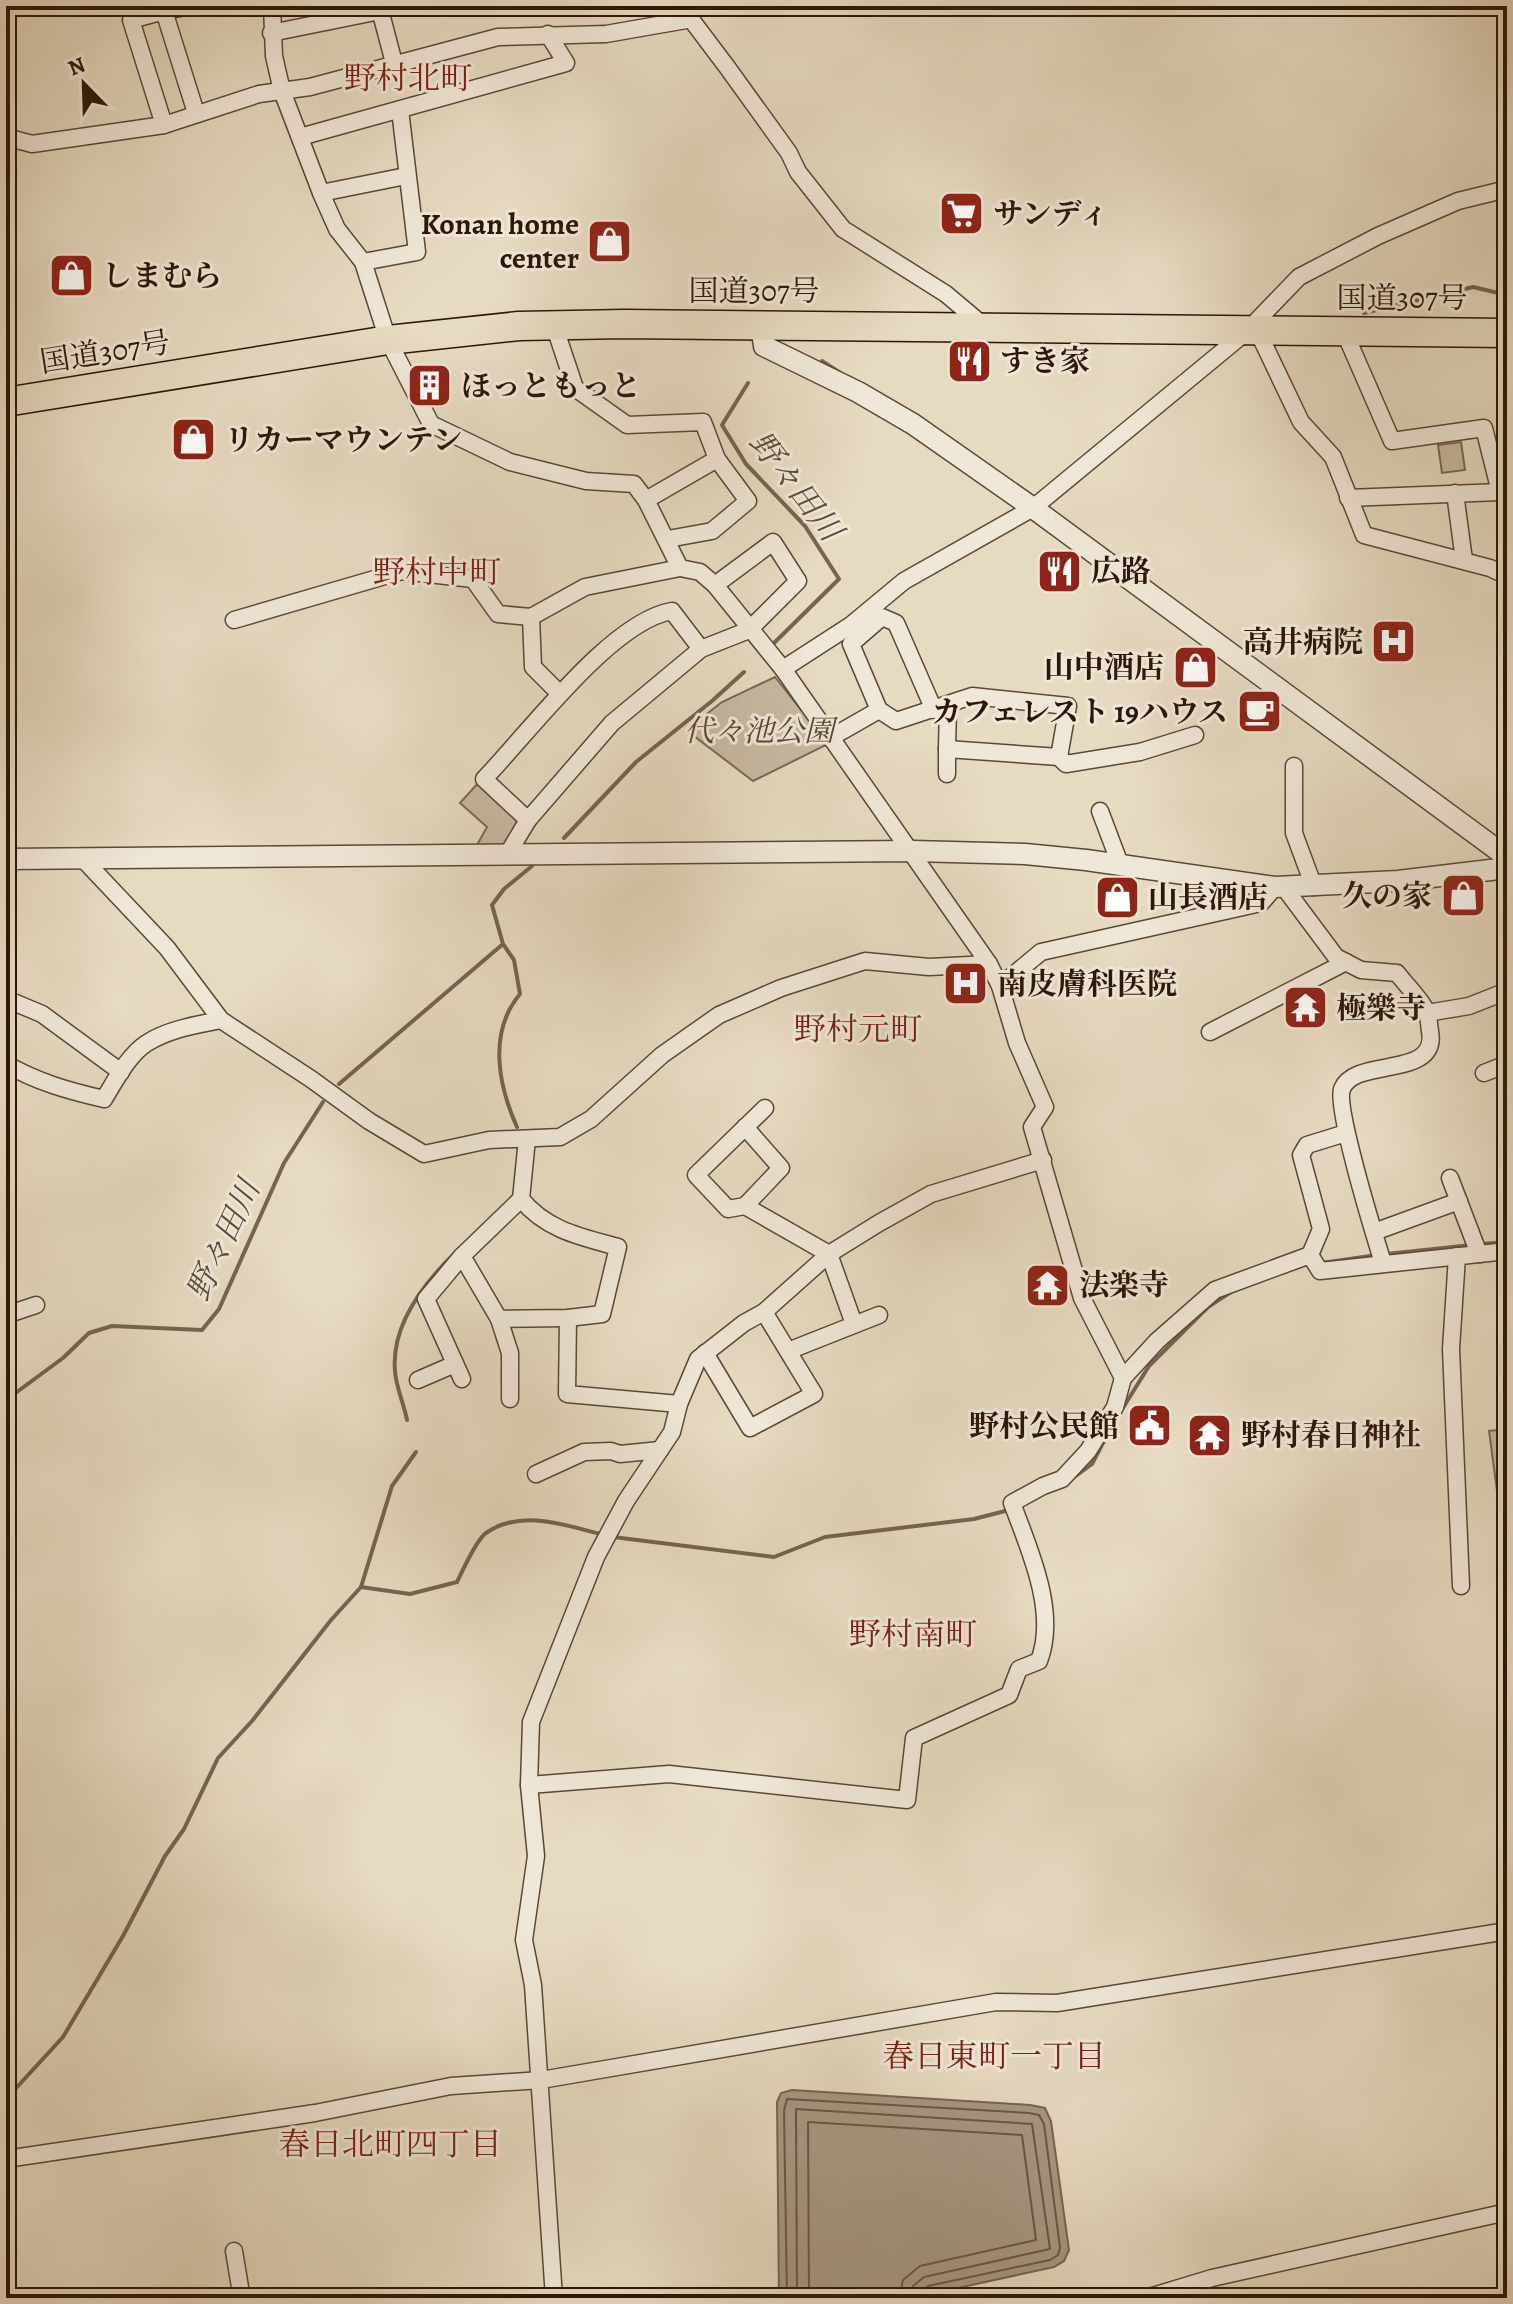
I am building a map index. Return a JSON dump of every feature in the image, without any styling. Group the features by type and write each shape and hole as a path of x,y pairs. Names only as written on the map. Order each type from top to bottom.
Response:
{"highway":[{"name":"国道307号","path":"6,402 388,340 519,326 984,326 1252,332 1507,333"}],"street":[{"path":"164,125 131,20 163,8 191,6"},
{"path":"272,6 271,33 282,91 337,229 363,262 388,340 431,424 510,462 586,481 634,484 668,539 680,568"},
{"path":"681,6 789,153 798,172 843,229 946,294 984,326"},
{"path":"163,8 196,113"},
{"path":"271,33 380,8 394,63"},
{"path":"6,137 32,144 164,125 259,94 310,87 498,37 606,34 692,19"},
{"path":"300,137 566,63 548,34"},
{"path":"363,262 417,252 400,110"},
{"path":"321,193 406,176"},
{"path":"783,669 851,625 904,581 1033,508 1252,332 1299,277 1378,236 1458,201 1507,189"},
{"path":"554,325 575,388 627,425 703,422 717,459 748,501 712,531 668,539"},
{"path":"761,325 764,346 858,392 913,424 1033,508 1507,857"},
{"path":"1339,331 1392,441 1484,428 1504,491 1348,498"},
{"path":"1252,332 1271,358 1301,422 1333,457 1364,535 1464,560 1507,576"},
{"path":"646,500 717,459"},
{"path":"1455,493 1464,560"},
{"path":"507,855 528,820 612,723 701,649 749,630 798,581 773,542 715,585"},
{"path":"234,620 402,571 473,579 498,614 531,617 585,587 680,568 700,572 715,585 783,669 989,964 1000,986 1017,1043 1045,1107 1032,1127 1082,1298 1123,1378"},
{"path":"528,820 484,779 600,653 656,613 672,611 701,649"},
{"path":"531,617 533,667 560,694"},
{"path":"947,774 941,708 896,623 882,617 851,644 879,710 896,721 941,708 972,696 1068,706 1059,757"},
{"path":"830,738 879,710"},
{"path":"947,749 1059,757 1066,764 1140,752 1195,735"},
{"path":"1294,766 1294,833 1314,887"},
{"path":"1101,811 1120,864"},
{"path":"6,859 913,851 1025,854 1279,887 1314,887 1507,868"},
{"path":"82,858 167,948 221,1020 369,1121 424,1154 489,1140 560,1137 591,1119 667,1051 722,1013 781,988 865,961 929,967 989,964"},
{"path":"1279,887 1336,957 1361,970 1397,973 1427,1013 1432,1038 1427,1052 1403,1064 1360,1074 1343,1087 1341,1093 1346,1133 1381,1257"},
{"path":"1000,986 1041,952 1261,903 1279,887"},
{"path":"1210,1032 1346,962"},
{"path":"1427,1013 1469,1006 1507,991"},
{"path":"6,999 42,1014 121,1072"},
{"path":"6,1064 43,1082 104,1099 145,1043 181,1028 221,1020"},
{"path":"1484,1073 1507,1064"},
{"path":"745,1127 781,1168 745,1206 728,1209 696,1175 745,1127 765,1108"},
{"path":"1346,1133 1307,1145 1301,1155 1321,1229 1314,1261 1320,1271 1381,1257 1457,1256 1476,1247 1507,1251"},
{"path":"418,1380 459,1371 426,1299 462,1256 521,1199 527,1139"},
{"path":"554,2298 541,2080 533,1985 524,1940 536,1856 529,1785 531,1722 606,1537 672,1432 679,1404 698,1359 744,1323 764,1312 829,1254 931,1194 1043,1160"},
{"path":"1450,1178 1476,1247"},
{"path":"499,1319 602,1314 618,1247 558,1230 532,1213 521,1199"},
{"path":"1374,1232 1459,1201"},
{"path":"745,1206 829,1254 854,1324"},
{"path":"462,1256 499,1319 510,1353 510,1399"},
{"path":"1457,1256 1451,1349 1461,1586"},
{"path":"529,1785 669,1774 907,1800 914,1738 1009,1695 1019,1669 1039,1661 1044,1650 1045,1616 1039,1586 1012,1503 1062,1479 1088,1451 1115,1407 1123,1378 1157,1341 1215,1290 1314,1261"},
{"path":"6,1315 36,1305"},
{"path":"705,1353 750,1428 814,1394 764,1312"},
{"path":"788,1351 879,1315"},
{"path":"568,1318 567,1394 679,1404"},
{"path":"536,1474 584,1452 611,1451 620,1454 660,1450"},
{"path":"6,2159 315,2113 451,2086 541,2080 996,2002 1057,2003 1507,1931"},
{"path":"1146,2298 1212,2278 1507,2212"},
{"path":"234,2251 241,2293 245,2298"}],"green space":[{"path":"1461,442 1465,470 1442,473 1438,445"},
{"name":"代々池公園","path":"775,677 828,744 753,781 686,730 722,702"},
{"path":"479,782 518,819 504,849 477,845 487,827 460,803"},
{"path":"1507,1429 1507,1527 1502,1528 1489,1431"}],"water":[{"path":"792,2090 1045,2108 1051,2121 1069,2250 1064,2261 1054,2267 912,2298 779,2298 777,2102 781,2093"}],"waterway":[{"name":"野々田川","path":"1364,313 1473,287 1507,295"},
{"name":"野々田川","path":"822,361 842,374"},
{"name":"野々田川","path":"748,383 722,425 746,464 805,526 839,579 773,644"},
{"name":"野々田川","path":"564,838 636,762 744,672"},
{"path":"517,1127 505,1094 499,1059 503,1025 520,994 514,960 503,944 492,905 504,889 532,866"},
{"name":"野々田川","path":"339,1084 503,944"},
{"name":"野々田川","path":"6,1400 63,1358 89,1333 112,1326 202,1330 219,1309 284,1163 323,1102"},
{"path":"1481,1244 1507,1242"},
{"path":"1386,1254 1472,1245"},
{"path":"407,1420 395,1371 398,1337 421,1291 455,1253"},
{"path":"1322,1263 1377,1255"},
{"path":"1121,1411 1149,1366 1208,1307 1234,1290"},
{"path":"1073,1478 1092,1464 1105,1439"},
{"path":"6,2099 63,2037 123,1936 165,1856 184,1829 218,1758 361,1587 392,1486 416,1452"},
{"path":"613,1537 774,1557 825,1537 974,1519 1009,1510"},
{"path":"361,1587 410,1594 457,1582 482,1537 514,1522 545,1521 604,1535"}],"place":[{"name":"サンディ","path":"962,214"},
{"name":"Konan home center","path":"610,241"},
{"name":"しまむら","path":"71,276"},
{"name":"すき家","path":"969,361"},
{"name":"ほっともっと","path":"430,386"},
{"name":"リカーマウンテン","path":"193,440"},
{"name":"広路","path":"1060,571"},
{"name":"高井病院","path":"1394,642"},
{"name":"山中酒店","path":"1195,667"},
{"name":"カフェレスト 19ハウス","path":"1259,712"},
{"name":"久の家","path":"1463,896"},
{"name":"山長酒店","path":"1117,897"},
{"name":"南皮膚科医院","path":"966,984"},
{"name":"極樂寺","path":"1305,1008"},
{"name":"法楽寺","path":"1048,1285"},
{"name":"野村公民館","path":"1150,1426"},
{"name":"野村春日神社","path":"1210,1435"}],"district":[{"name":"野村北町","path":"408,78"},
{"name":"野村中町","path":"437,572"},
{"name":"野村元町","path":"858,1029"},
{"name":"野村南町","path":"913,1634"},
{"name":"春日東町一丁目","path":"994,2056"},
{"name":"春日北町四丁目","path":"390,2144"}]}
